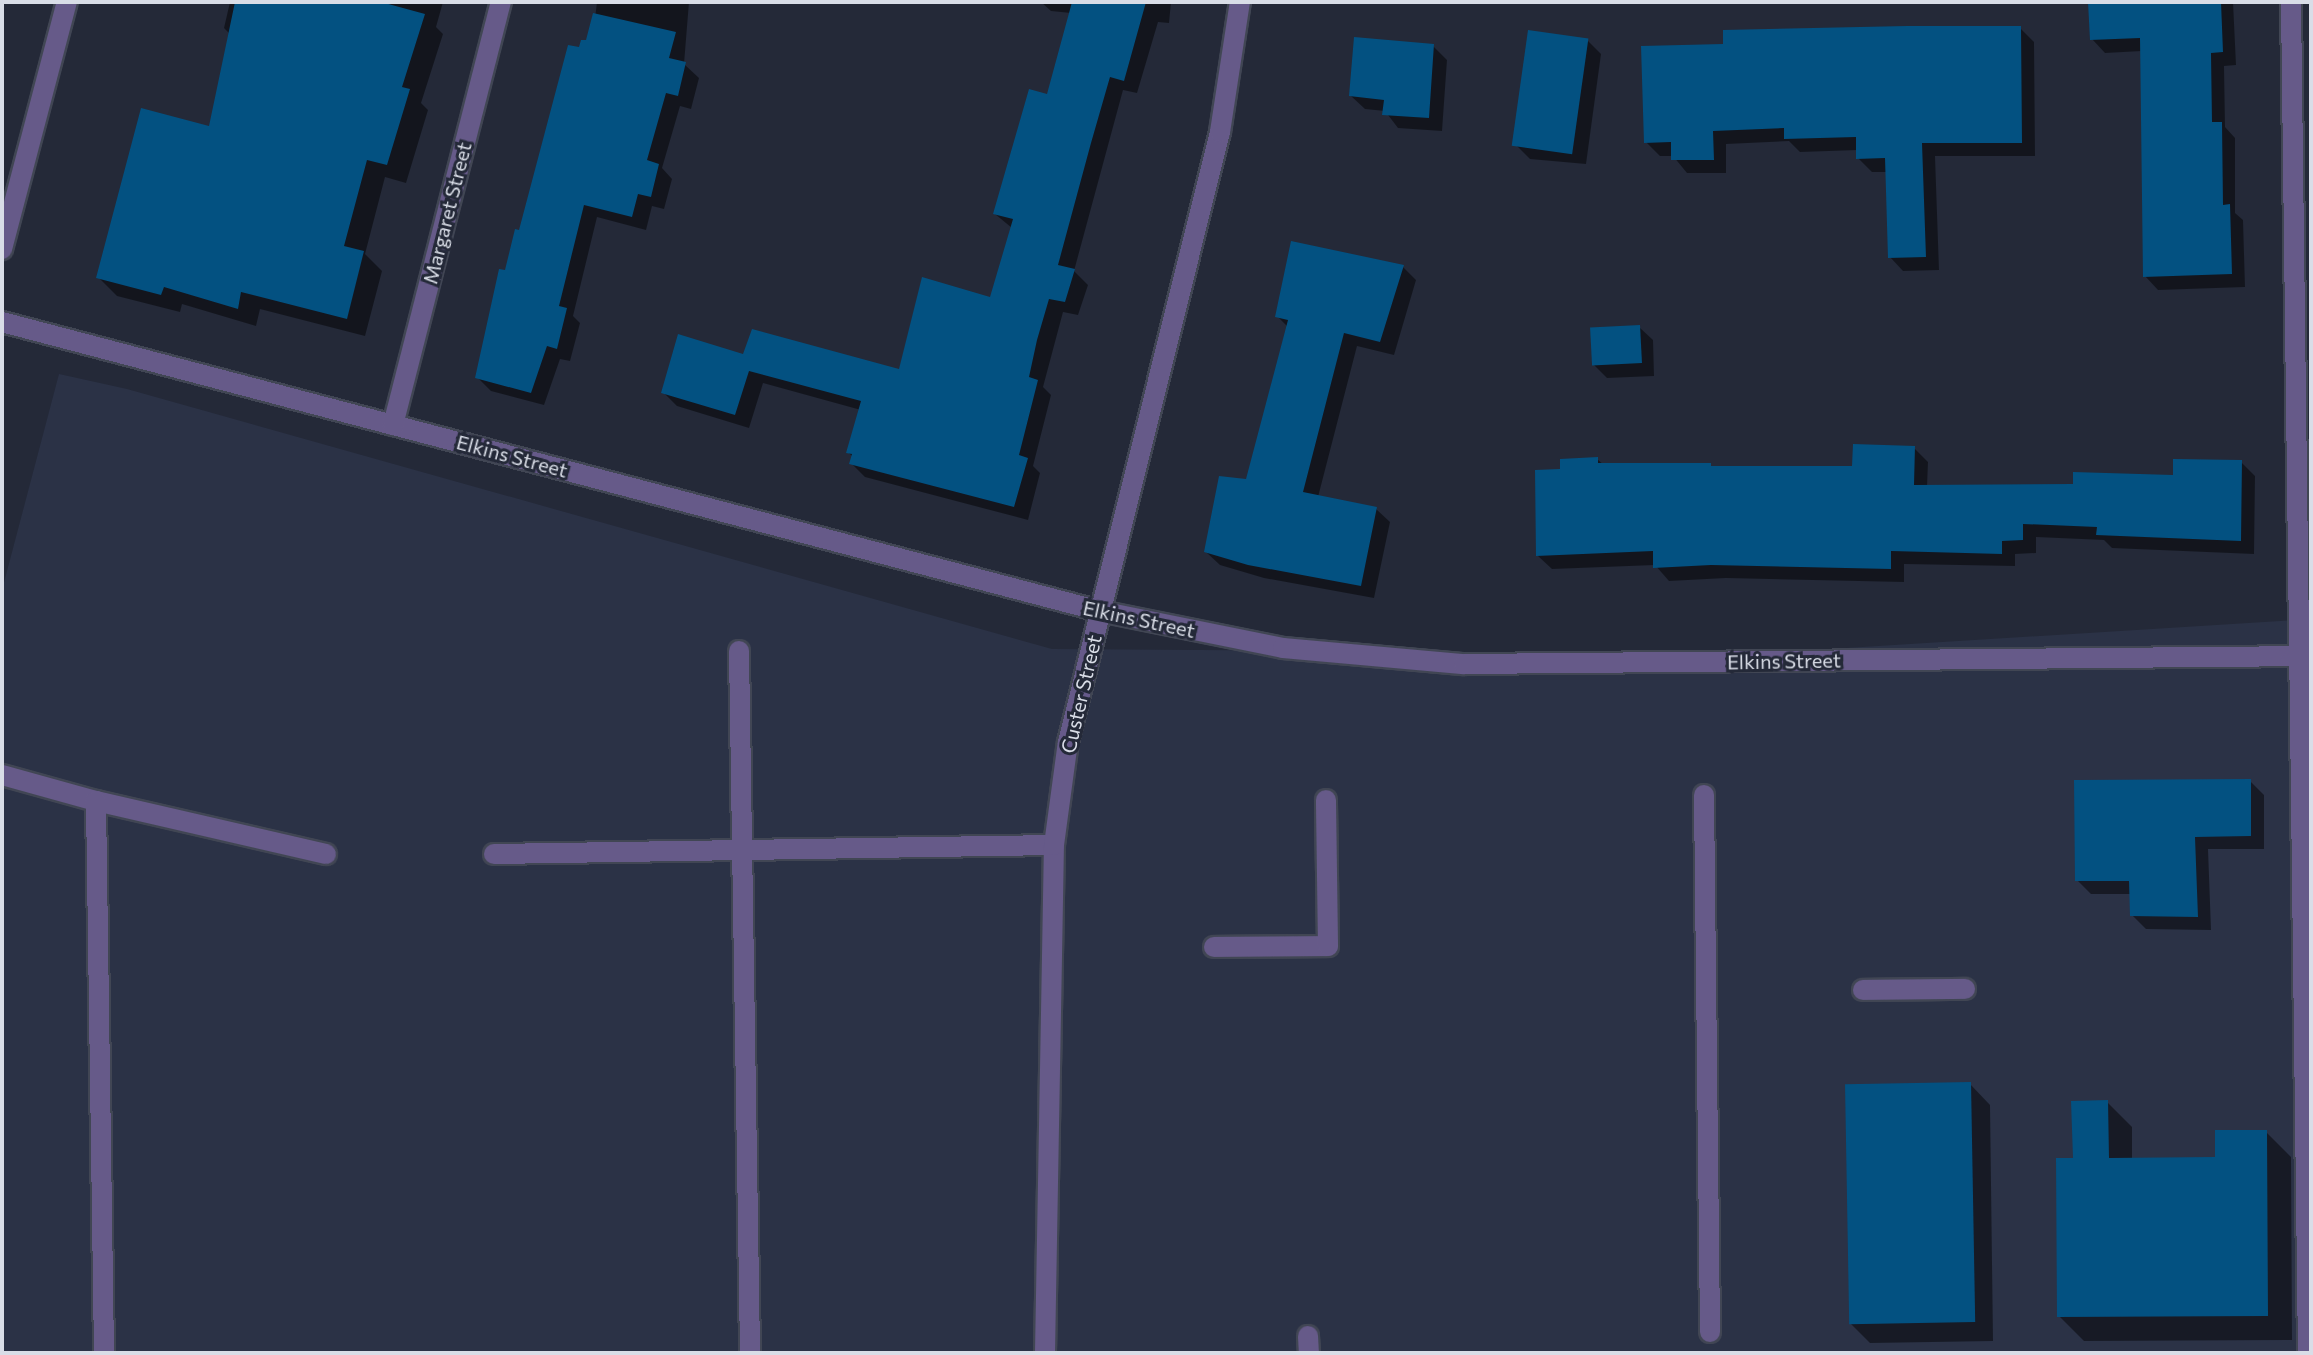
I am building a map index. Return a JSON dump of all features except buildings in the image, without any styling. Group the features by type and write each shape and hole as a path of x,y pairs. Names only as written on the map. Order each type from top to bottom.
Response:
{"street":[{"path":"2,249 67,2"},
{"name":"Margaret Street","path":"393,425 501,2"},
{"name":"Custer Street","path":"1045,1353 1054,845 1068,742 1220,132 1240,2"},
{"path":"2291,2 2305,656 2308,1353"},
{"name":"Elkins Street","path":"2,322 1100,611 1283,648 1464,664 2305,656"},
{"path":"739,651 750,1353"},
{"path":"2,775 96,801 326,854"},
{"path":"1704,795 1710,1332"},
{"path":"1214,947 1328,946 1326,800"},
{"path":"96,801 104,1353"},
{"path":"494,854 1054,845"},
{"path":"1863,990 1965,989"}],"shaded area":[{"path":"59,374 127,389 1052,649 1750,654 2311,619 2311,1353 2,1353 2,590"}]}
